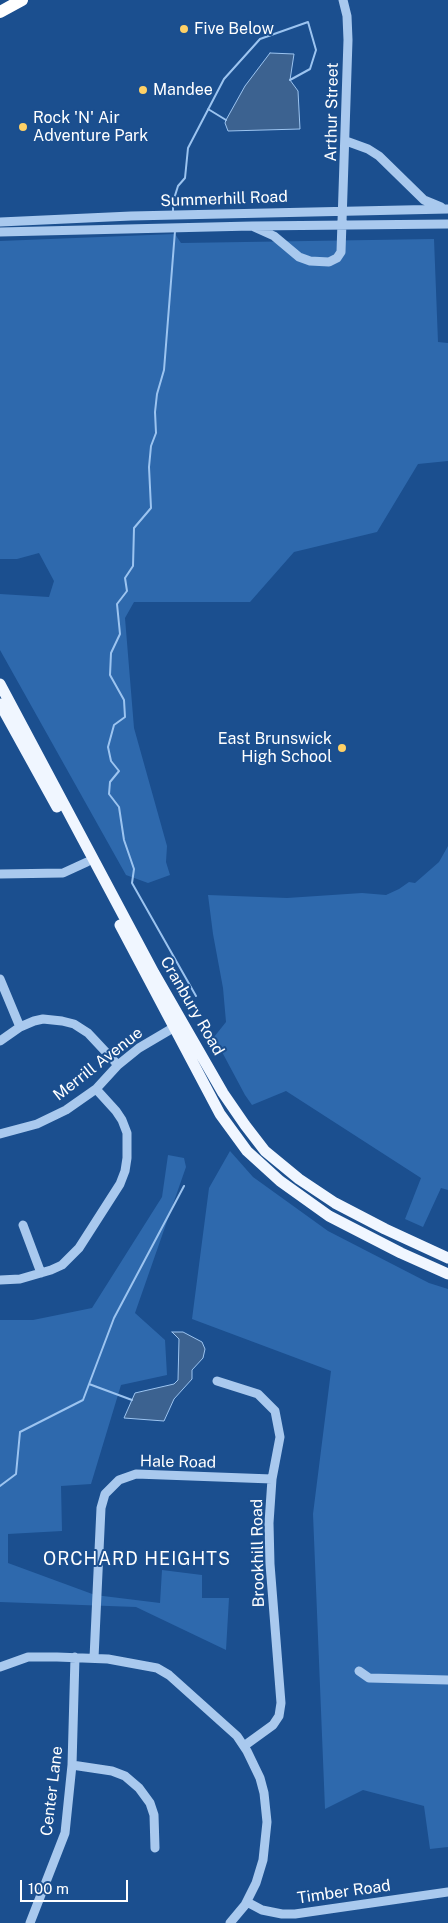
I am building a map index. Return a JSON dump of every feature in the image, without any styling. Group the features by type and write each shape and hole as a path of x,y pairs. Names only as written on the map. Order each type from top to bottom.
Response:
{"highway":[{"path":"0,12 22,0"}],"main road":[{"name":"Cranbury Road","path":"0,684 154,973 220,1114 247,1151 280,1181 329,1216 407,1256 448,1274"},
{"name":"Cranbury Road","path":"0,704 179,1025 244,1125 265,1151 298,1178 335,1202 385,1229 448,1258"}],"street":[{"name":"Arthur Street","path":"252,226 274,236 303,259 310,262 325,262 337,258 341,252 348,40 347,16 343,0"},
{"path":"346,141 368,149 379,156 424,200 448,209"},
{"name":"Summerhill Road","path":"0,222 343,210 448,209"},
{"name":"Summerhill Road","path":"0,232 343,224 448,224"},
{"path":"0,874 63,873 87,862"},
{"path":"0,979 20,1027"},
{"path":"0,1041 20,1027 43,1019 52,1019 74,1024 88,1033 118,1065"},
{"name":"Merrill Avenue","path":"0,1134 37,1124 66,1110 96,1089 118,1065 139,1048 179,1025"},
{"path":"0,1280 20,1279 62,1264 79,1248 120,1184 125,1171 128,1142 122,1120 116,1110 96,1089"},
{"path":"23,1224 41,1273"},
{"name":"Brookhill Road","path":"217,1381 258,1394 275,1411 280,1437 272,1479 269,1523 270,1564 281,1703 279,1716 273,1725 244,1746"},
{"name":"Hale Road","path":"94,1658 101,1508 106,1494 119,1480 136,1474 272,1479"},
{"path":"0,1667 28,1657 75,1657 129,1661 157,1668 169,1675 237,1736 260,1778 267,1822 260,1872 247,1902 230,1923"},
{"name":"Center Lane","path":"30,1923 65,1833 72,1765 75,1657"},
{"path":"359,1671 369,1678 448,1680"},
{"path":"72,1765 112,1771 125,1776 139,1788 147,1798 154,1815 155,1848"},
{"name":"Timber Road","path":"247,1902 262,1910 282,1914 295,1914 448,1892"}],"shaded area":[{"path":"270,53 294,54 290,80 298,91 300,129 228,131 225,123 226,120 245,86"},
{"path":"175,234 181,243 434,239 438,342 448,343 448,461 418,464 377,532 294,552 250,602 134,602 125,618 134,728 167,846 166,862 170,875 148,883 126,875 0,650 0,594 49,597 54,581 39,553 17,559 0,559 0,241"},
{"path":"448,846 448,1190 441,1188 423,1227 405,1219 421,1178 286,1091 252,1105 245,1095 214,1037 226,1022 223,988 208,895 287,898 362,893 386,895 409,882 415,883 439,862"},
{"path":"230,1151 253,1177 328,1231 429,1283 448,1289 448,1847 430,1849 424,1806 363,1790 325,1809 313,1514 331,1371 192,1319 209,1188"},
{"path":"168,1155 184,1158 186,1167 135,1313 165,1340 167,1375 121,1385 91,1484 61,1486 62,1531 8,1534 8,1563 95,1595 160,1603 162,1570 202,1575 202,1598 229,1598 226,1650 136,1607 0,1602 0,1320 33,1320 92,1308 162,1197"},
{"path":"172,1332 183,1332 202,1342 205,1349 203,1358 192,1370 192,1379 174,1399 164,1421 124,1418 135,1393 174,1384 178,1380 179,1339"}],"waterway":[{"path":"173,212 173,202 178,186 185,178 188,148 224,79 260,39 308,22 316,50 310,69 290,80"},
{"path":"208,109 226,120"},
{"path":"175,231 164,370 157,394 155,412 156,433 151,446 149,467 151,508 134,528 133,566 125,578 127,591 117,604 120,634 111,653 110,675 124,700 125,717 114,725 108,747 111,761 119,771 110,782 109,794 119,807 124,840 134,869 132,883 196,996"},
{"path":"0,1486 16,1474 20,1432 83,1400 114,1318 184,1186"},
{"path":"89,1384 132,1400"}],"place":[{"name":"Five Below","path":"184,29"},
{"name":"Mandee","path":"143,90"},
{"name":"Rock 'N' Air Adventure Park","path":"23,127"},
{"name":"East Brunswick High School","path":"342,748"}],"district":[{"name":"ORCHARD HEIGHTS","path":"137,1559"}]}
